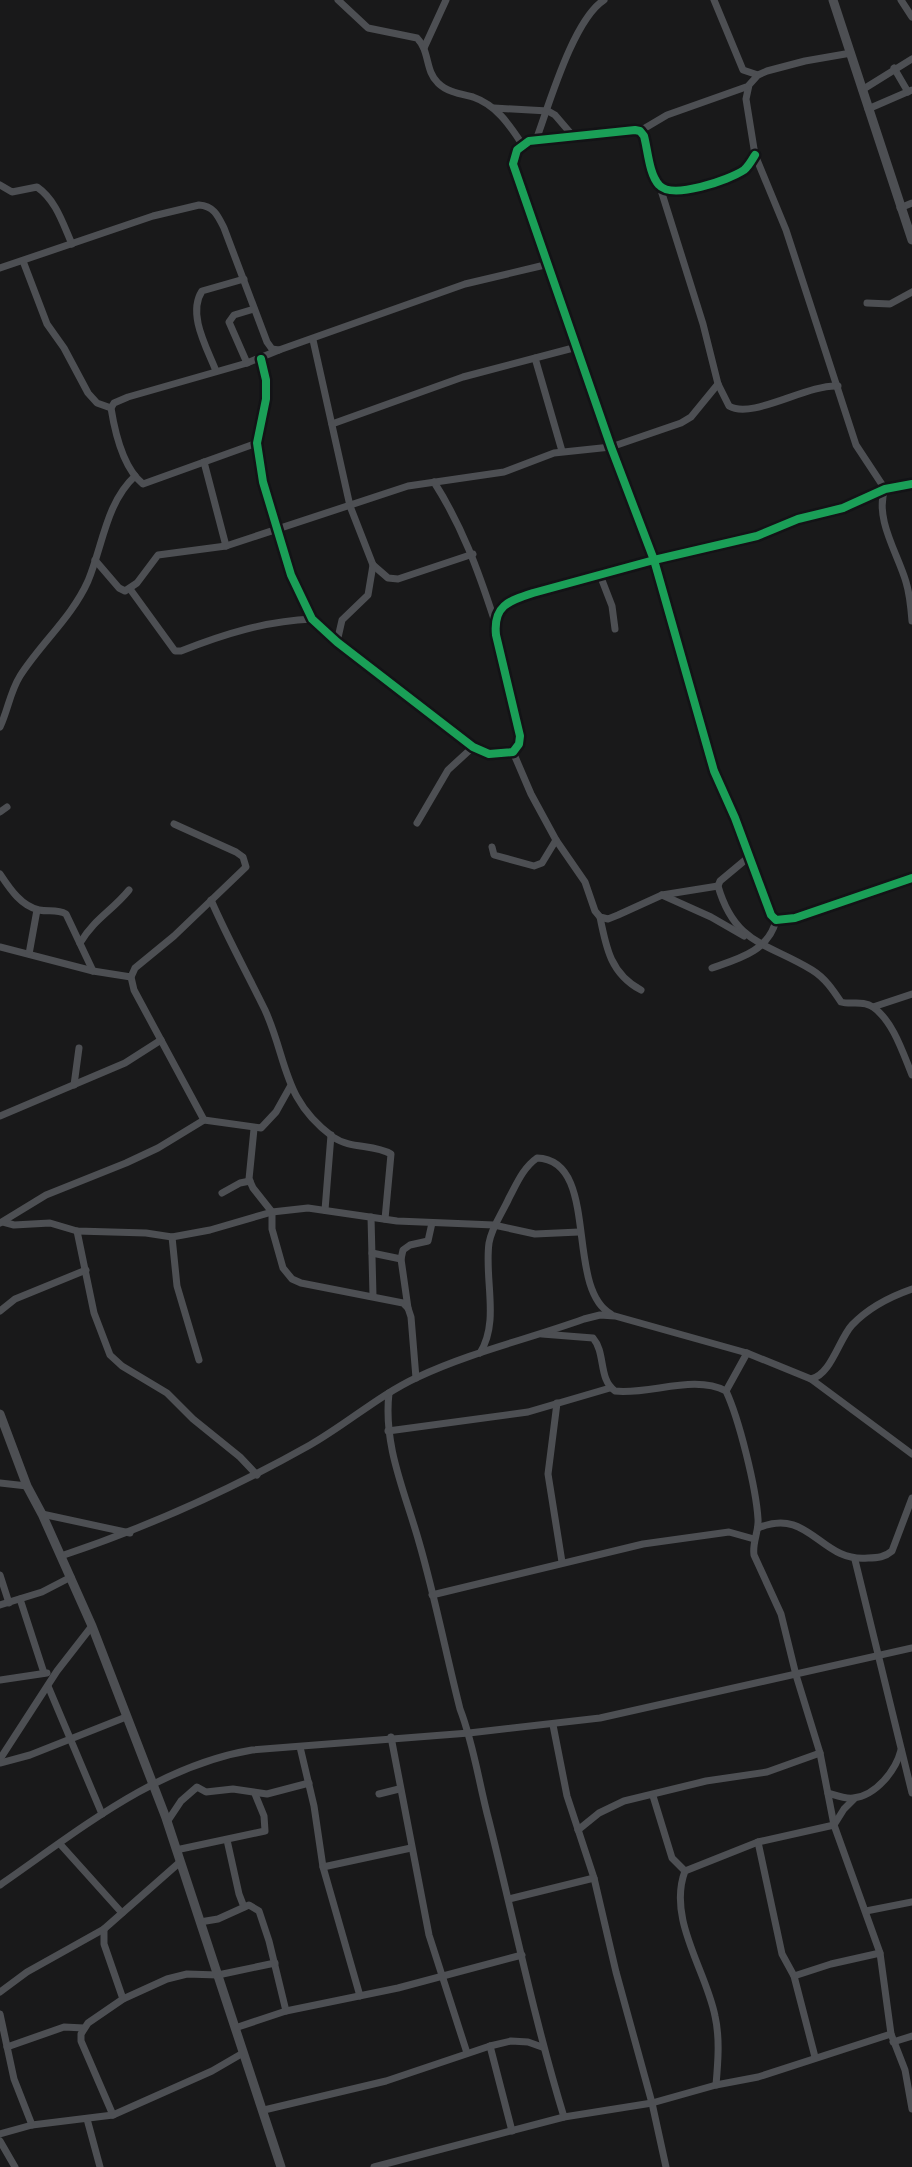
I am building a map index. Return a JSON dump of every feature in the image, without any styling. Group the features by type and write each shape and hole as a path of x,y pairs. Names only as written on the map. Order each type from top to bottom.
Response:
{"street":[{"path":"338,0 368,28 414,37 421,42 431,76 442,87 494,108 522,144"},
{"path":"424,48 446,0"},
{"path":"536,140 554,86 586,19 592,9 604,0"},
{"path":"714,0 743,70 755,155 786,230 856,445 885,489 881,505 883,518 911,595 912,621"},
{"path":"833,0 912,240"},
{"path":"901,0 912,17"},
{"path":"743,70 758,75 805,61 851,53"},
{"path":"862,90 912,59"},
{"path":"868,109 910,91 894,68"},
{"path":"758,75 747,89 667,115 640,131 621,130 522,144 513,164 611,447 654,560 714,771 750,856 767,907 776,920"},
{"path":"494,108 548,111 573,136"},
{"path":"640,131 703,324 718,384 729,406 744,411 819,386 838,386"},
{"path":"746,169 755,155"},
{"path":"660,187 671,192 686,191 746,169 763,177"},
{"path":"0,185 12,192 37,187 42,191 57,211 72,244"},
{"path":"900,208 912,203"},
{"path":"0,268 153,216 207,205 218,215 224,228 267,342 272,349 279,350"},
{"path":"23,261 47,324 88,393 97,403 111,408"},
{"path":"257,443 143,484 135,476 119,441 111,408 114,403 128,397 261,359 465,284 549,264"},
{"path":"216,371 197,317 196,305 202,291 244,279"},
{"path":"867,303 890,304 912,292"},
{"path":"247,363 229,322 234,315 254,309"},
{"path":"313,340 350,506 373,565 388,578 398,579 473,554"},
{"path":"332,424 463,377 577,347"},
{"path":"535,358 562,451"},
{"path":"261,359 266,399 257,443 263,482 291,575 312,619 337,642 473,747 489,754 513,752 520,736 494,619 473,554 434,482"},
{"path":"95,560 125,591 158,555 226,546 408,486 504,472 543,456 562,451 611,447 681,423 691,417 718,384"},
{"path":"204,462 226,546"},
{"path":"0,727 11,692 87,582 116,498 135,476"},
{"path":"494,619 503,606 515,598 757,536 798,519 843,508 885,489 912,484"},
{"path":"337,642 342,620 368,595 373,565"},
{"path":"600,575 612,606 615,629"},
{"path":"130,589 175,651 280,620 312,619"},
{"path":"417,823 448,770 473,747"},
{"path":"513,752 556,840 585,882 600,917 613,966 641,990"},
{"path":"174,824 222,843 246,862 244,871 135,968 131,977 134,990 204,1120"},
{"path":"492,847 494,855 534,866 542,863 556,840"},
{"path":"743,957 744,934 734,921 718,886 750,856"},
{"path":"0,874 24,904 37,910 66,914 93,971"},
{"path":"776,920 795,918 912,878"},
{"path":"600,917 608,919 662,895 718,886"},
{"path":"80,943 93,922 116,906 129,890"},
{"path":"662,895 814,971 844,1004 873,1007 894,1034 912,1075"},
{"path":"211,900 267,1015 290,1087 300,1104 331,1135 359,1147 391,1154 385,1219"},
{"path":"29,954 37,910"},
{"path":"712,968 743,957 761,946 770,937 776,920"},
{"path":"0,947 93,971 131,977"},
{"path":"873,1007 912,994"},
{"path":"0,1116 125,1063 161,1040"},
{"path":"74,1085 79,1048"},
{"path":"2,1223 46,1195 84,1182 158,1148 204,1120 254,1129 267,1123 290,1087"},
{"path":"254,1129 250,1181 272,1212 276,1250 283,1268 292,1279 336,1291 395,1299 408,1308"},
{"path":"325,1210 331,1135"},
{"path":"480,1353 490,1333 489,1244 494,1225 528,1164 537,1158 545,1158 573,1184 579,1232 596,1301 615,1316"},
{"path":"222,1193 234,1185 250,1181"},
{"path":"2,1223 50,1223 77,1231 172,1237 210,1230 272,1212 308,1208 385,1219 494,1225 535,1234 579,1232"},
{"path":"371,1217 373,1296"},
{"path":"416,1378 401,1259 406,1247 428,1241 432,1223"},
{"path":"77,1231 94,1313 110,1355 122,1366 167,1393 257,1475"},
{"path":"172,1237 177,1286 199,1360"},
{"path":"372,1253 401,1259"},
{"path":"0,1311 15,1299 86,1270"},
{"path":"811,1379 823,1372 841,1339 854,1323 889,1297 912,1289"},
{"path":"61,1556 130,1533 257,1475 416,1378 480,1353 600,1315 615,1316 747,1353 811,1379 912,1454"},
{"path":"542,1334 593,1338 598,1344 610,1388"},
{"path":"726,1391 747,1353"},
{"path":"388,1431 492,1418 610,1388 622,1392 702,1385 718,1386 726,1391 752,1486 758,1528 754,1555 781,1614 820,1753 834,1825 880,1953 892,2038 905,2070 912,2109"},
{"path":"389,1393 388,1431 397,1473 419,1542 460,1709 469,1733 542,2047 564,2117"},
{"path":"557,1403 548,1474 562,1562"},
{"path":"0,1414 27,1486 92,1626 167,1822 281,2167"},
{"path":"0,1483 27,1486"},
{"path":"758,1528 780,1522 793,1523 835,1553 855,1560 887,1555 892,1551 912,1498"},
{"path":"42,1514 130,1533"},
{"path":"432,1595 643,1544 729,1532 754,1539"},
{"path":"855,1560 912,1793"},
{"path":"0,1575 4,1604 71,1577"},
{"path":"20,1599 44,1673"},
{"path":"0,1761 4,1750 57,1671 92,1626"},
{"path":"0,1885 102,1814 151,1785 218,1755 391,1737 553,1725 642,1711 912,1648"},
{"path":"0,1680 57,1671"},
{"path":"48,1686 102,1814"},
{"path":"0,1761 70,1740 126,1717"},
{"path":"553,1725 567,1796 594,1878 666,2167"},
{"path":"391,1737 429,1935 467,2053"},
{"path":"300,1747 323,1867 360,1996"},
{"path":"716,2085 715,2015 685,1927 681,1882 685,1871 758,1842 834,1825 854,1799 874,1788 894,1769 901,1748"},
{"path":"578,1830 612,1805 706,1781 767,1772 820,1753"},
{"path":"167,1822 181,1801 197,1787 206,1792 233,1789 255,1794 279,1792 309,1783"},
{"path":"379,1794 399,1789"},
{"path":"828,1793 854,1799"},
{"path":"176,1850 263,1833 266,1829 255,1794"},
{"path":"653,1796 672,1858 685,1871"},
{"path":"227,1840 244,1907"},
{"path":"758,1842 782,1954 794,1976 815,2057"},
{"path":"60,1844 122,1913"},
{"path":"323,1867 411,1848"},
{"path":"0,1992 27,1972 104,1929 180,1862"},
{"path":"509,1899 594,1878"},
{"path":"866,1911 912,1902"},
{"path":"200,1922 218,1919 244,1907 254,1906 259,1911 286,2011"},
{"path":"104,1929 104,1944 123,1999"},
{"path":"794,1976 880,1953"},
{"path":"235,2028 286,2011 442,1977 522,1955"},
{"path":"113,2115 85,2052 81,2034 84,2028 123,1999 167,1979 187,1974 218,1975 275,1963"},
{"path":"0,2014 14,2079 32,2125"},
{"path":"7,2047 64,2027 84,2028"},
{"path":"374,2167 564,2117 652,2103 758,2077 815,2057 912,2036"},
{"path":"264,2110 386,2081 511,2041 542,2047"},
{"path":"490,2046 512,2131"},
{"path":"0,2134 32,2125 113,2115 212,2071 243,2053"},
{"path":"87,2119 100,2167"},
{"path":"0,2141 15,2167"}],"cycle path":[{"path":"755,155 737,174 701,187 676,190 659,185 651,169 644,136 635,130 529,141 517,150 513,164 611,447 654,560 714,771 771,915 776,920 795,918 912,878"},
{"path":"261,359 266,399 257,443 263,482 291,575 312,619 337,642 473,747 489,754 513,752 519,744 520,736 496,635 497,617 510,602 654,560 757,536 798,519 843,508 885,489 912,484"}]}
